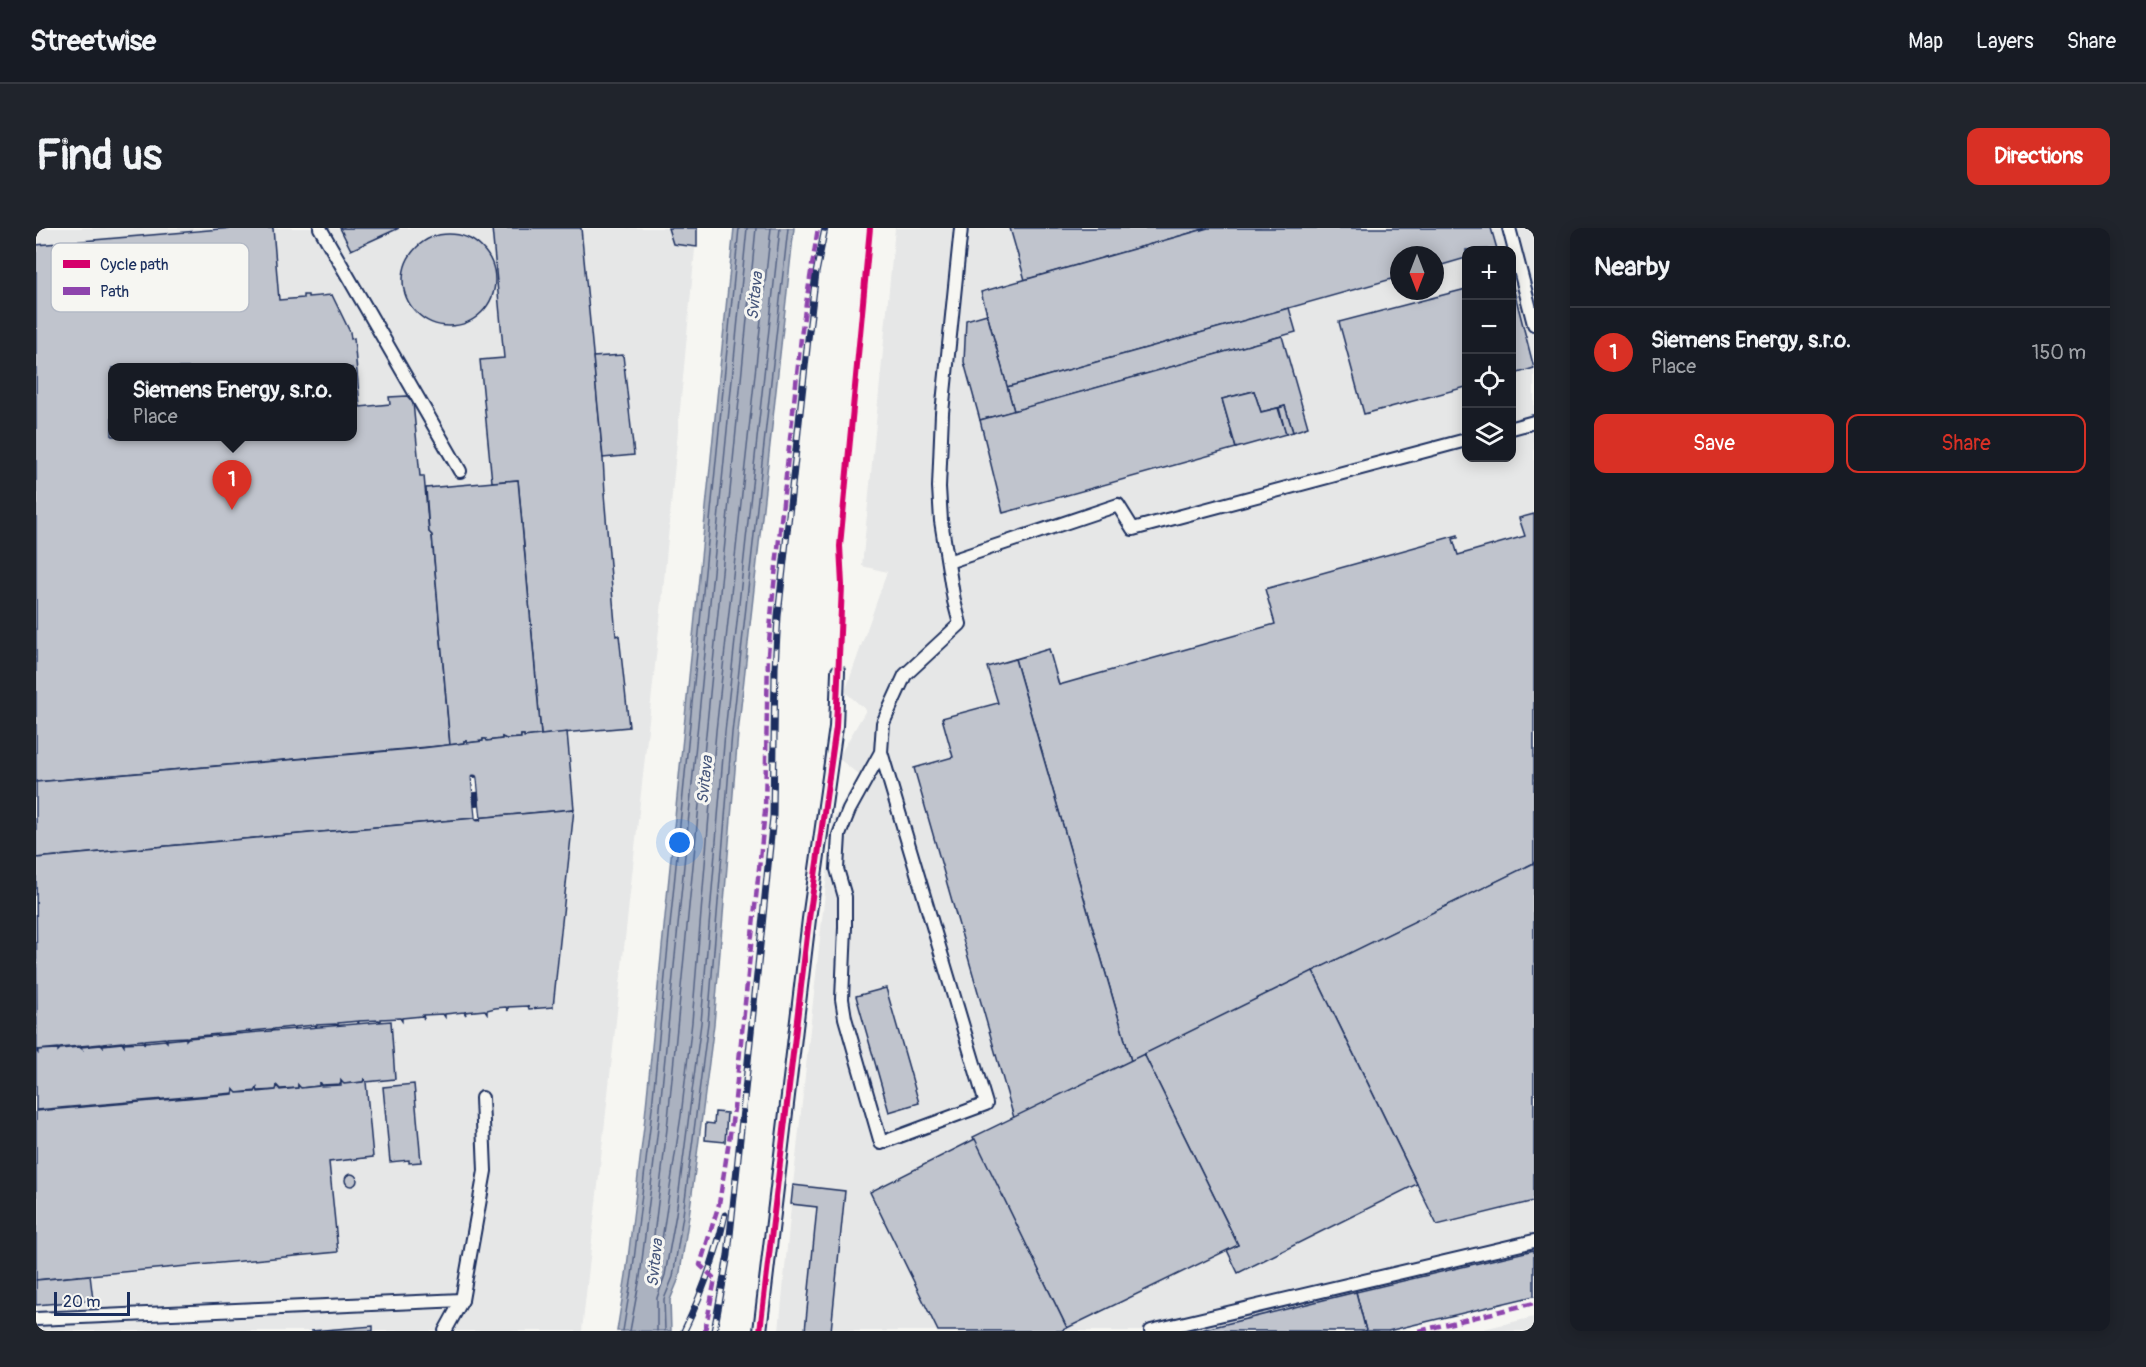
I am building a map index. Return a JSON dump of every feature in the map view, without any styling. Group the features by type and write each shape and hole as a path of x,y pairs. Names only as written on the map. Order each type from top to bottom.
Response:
{"lane":[{"path":"320,228 460,471"},
{"path":"882,752 849,810 839,835 837,869 845,897 842,999 844,1018 882,1143 986,1104 882,752 884,723 905,675 960,624 941,521 939,487 942,413 961,228"},
{"path":"1509,228 1534,324"},
{"path":"1516,427 1534,422"},
{"path":"948,562 1118,505 1132,529 1462,441"},
{"path":"760,1331 807,931 836,727 838,671"},
{"path":"445,1331 462,1300 485,1171 482,1098"},
{"path":"1151,1331 1534,1241"},
{"path":"36,1319 462,1300"}],"shaded area":[{"path":"36,228 697,228 662,602 582,1331 36,1331"},
{"path":"895,228 1534,228 1534,1296 1388,1331 779,1331 833,819 859,775 838,758 866,710 845,692 887,572 862,566"},
{"path":"1534,1317 1534,1331 1475,1331"}],"water":[{"name":"Svitava","path":"734,228 794,228 738,733 714,1024 689,1216 679,1278 670,1300 671,1331 617,1331 644,1127"}],"building":[{"path":"232,228 273,228 279,300 303,298 303,295 308,295 308,297 332,295 350,332 351,339 354,338 356,363 108,363 108,441 357,441 357,372 360,407 390,404 389,397 407,396 413,402 420,476 424,476 429,532 432,535 450,745 36,782 36,245 51,244 51,312 249,312 249,243 59,243"},
{"path":"340,228 399,228 351,250"},
{"path":"492,228 581,228 603,458 616,636 619,635 629,727 541,735 518,480 492,482 480,360 504,358"},
{"path":"668,228 697,228 697,247 673,244"},
{"path":"1010,228 1208,228 1025,280"},
{"path":"1208,228 1491,228 1496,246 1462,246 1462,259 1444,264 1444,246 1390,246 1390,280 1007,387 981,292"},
{"path":"449,234 467,237 482,247 492,262 495,280 492,298 482,313 467,323 449,326 431,323 416,313 406,298 403,280 406,262 416,247 431,237"},
{"path":"1462,290 1462,388 1364,414 1339,322 1424,300 1444,300 1444,295"},
{"path":"1516,298 1534,368 1516,374"},
{"path":"1289,308 1296,332 1014,411 1007,387"},
{"path":"987,314 1014,411 980,420 964,362 966,320"},
{"path":"1282,336 1308,427 1293,432 1285,406 1261,412 1254,391 1222,399 1236,448 1003,513 980,420"},
{"path":"623,355 634,455 603,458 593,357"},
{"path":"1254,391 1261,412 1278,408 1286,434 1236,448 1222,399"},
{"path":"1285,406 1293,432 1286,434 1279,408"},
{"path":"518,480 541,735 524,737 521,735 521,738 506,739 502,737 502,739 487,741 483,739 483,741 467,743 464,741 464,743 450,745 426,488"},
{"path":"1534,514 1534,863 1131,1061 1015,659 1049,649 1059,685 1275,624 1265,589 1458,535 1458,538 1453,539 1458,555 1525,536 1519,518"},
{"path":"1015,659 1131,1061 1014,1118 914,768 953,757 942,718 998,703 987,667"},
{"path":"567,732 574,809 36,858 36,782 422,748 464,743 464,741 467,743 483,741 483,739 487,741 502,739 502,737 521,738 521,735 524,737"},
{"path":"574,809 553,1007 529,1009 528,1006 508,1007 508,1011 506,1007 487,1010 487,1013 485,1010 465,1012 466,1015 464,1012 445,1014 445,1017 443,1014 423,1015 424,1019 422,1016 402,1018 402,1021 400,1018 381,1019 381,1023 379,1020 359,1021 358,1025 358,1021 338,1023 338,1027 336,1024 316,1025 317,1029 315,1025 295,1027 295,1030 293,1027 274,1029 272,1032 272,1029 252,1031 252,1034 250,1031 231,1033 230,1036 229,1033 209,1035 210,1038 208,1035 188,1037 186,1040 186,1037 167,1038 167,1042 165,1038 145,1040 144,1044 143,1040 124,1042 124,1046 122,1042 103,1044 103,1047 101,1044 81,1046 82,1049 79,1046 60,1048 58,1051 58,1048 38,1050 37,1053 36,858"},
{"path":"1534,863 1534,1201 1437,1225 1313,971"},
{"path":"1313,971 1417,1184 1238,1273 1227,1250 1238,1245 1144,1054"},
{"path":"886,988 919,1103 889,1112 856,996"},
{"path":"391,1021 395,1079 366,1082 364,1079 364,1082 343,1084 341,1081 341,1084 321,1085 319,1082 320,1086 300,1088 298,1085 298,1088 280,1089 277,1086 277,1090 257,1091 257,1088 256,1091 236,1093 234,1090 234,1093 36,1110 36,1050 38,1053 38,1050 58,1049 58,1051 79,1047 82,1049 81,1047 101,1045 103,1047 103,1045 122,1043 124,1046 124,1043 144,1042 144,1044 145,1042 165,1040 167,1042 167,1040 186,1038 186,1040 188,1038"},
{"path":"1144,1054 1238,1245 1067,1328 973,1137"},
{"path":"364,1079 373,1157 329,1162 338,1252 36,1280 36,1111 233,1094 234,1090 237,1093 255,1092 257,1088 258,1092 276,1090 277,1086 280,1090 298,1088 298,1085 301,1088 319,1086 319,1082 321,1086 341,1085 341,1081 344,1084 363,1082"},
{"path":"414,1084 421,1162 409,1163 409,1160 390,1162 383,1087"},
{"path":"715,1112 727,1113 725,1142 705,1140 706,1123 714,1124"},
{"path":"975,1139 1067,1328 1061,1331 938,1331 870,1192"},
{"path":"353,1174 357,1180 353,1186 349,1186 345,1178"},
{"path":"793,1185 845,1191 831,1331 805,1331 817,1207 791,1204"},
{"path":"1534,1250 1534,1296 1388,1331 1366,1331 1356,1292"},
{"path":"90,1275 93,1300 36,1305 36,1280"},
{"path":"1356,1292 1366,1331 1197,1331"},
{"path":"373,1326 373,1331 311,1331"}],"railway":[{"path":"714,1331 728,1255 773,816 778,616 808,339 816,273 825,228"},
{"path":"474,778 478,818"},
{"path":"684,1331 708,1274 725,1215"}],"marked path":[{"path":"705,1331 715,1279 700,1265 719,1204 734,1109 765,811 768,655 773,594 802,329 818,228"},
{"path":"1419,1331 1534,1303"}],"cycle path":[{"path":"760,1331 809,919 836,727 842,585 840,546 870,228"}],"place":[{"name":"Siemens Energy, s.r.o.","path":"232,510"}]}
